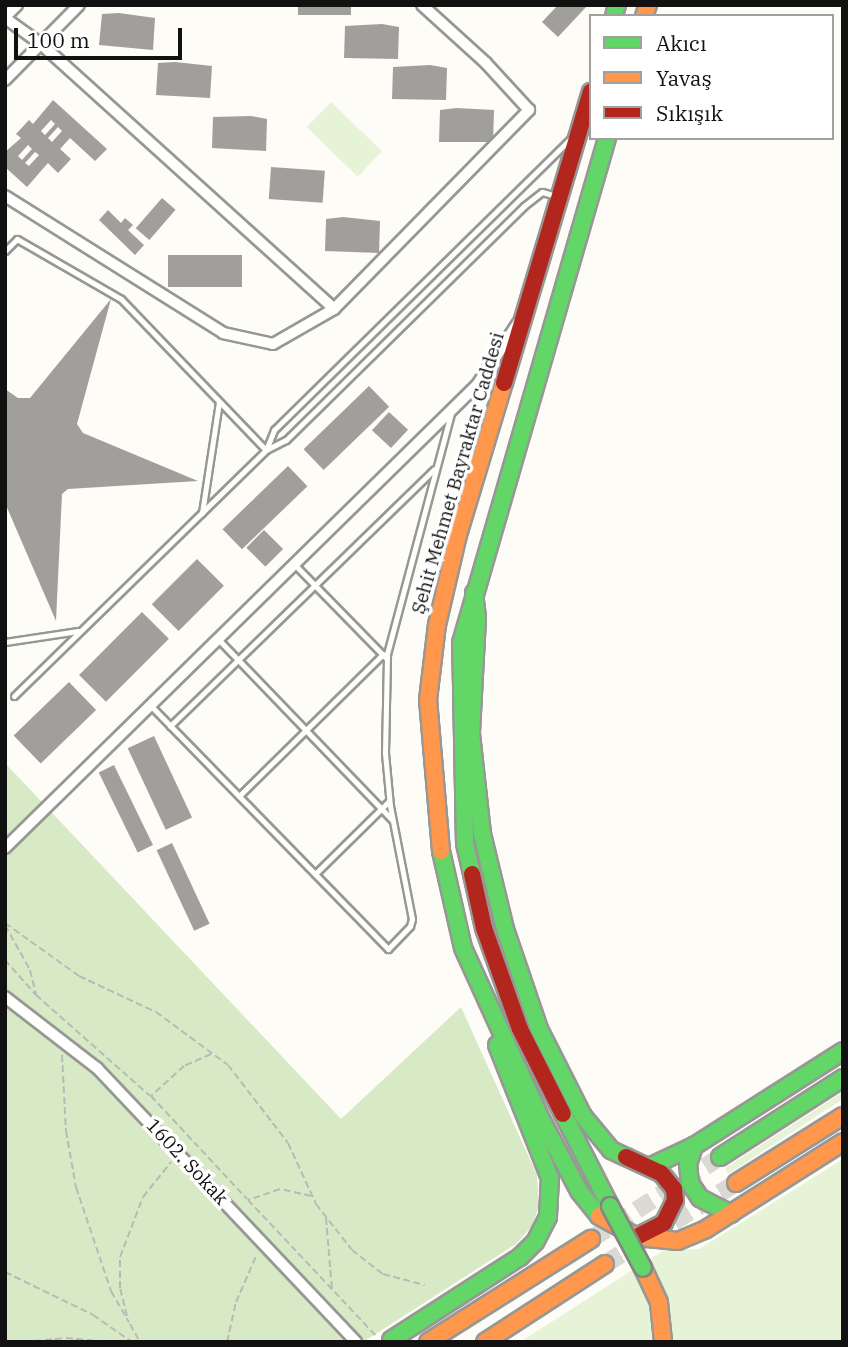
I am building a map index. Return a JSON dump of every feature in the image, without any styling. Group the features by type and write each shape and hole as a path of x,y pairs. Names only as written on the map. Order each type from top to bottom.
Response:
{"main road":[{"name":"Şehit Mehmet Bayraktar Caddesi","path":"589,98 458,535 429,679 430,762 441,850 458,930 488,1009 573,1179 604,1211"},
{"path":"606,140 474,593 461,643 458,701 465,843 476,896 520,1029 604,1211 643,1268 659,1303 663,1342"},
{"path":"474,593 477,618 471,734 480,821 515,964 543,1039 583,1116 611,1150 668,1179 675,1200 664,1223 637,1237"},
{"path":"386,1341 520,1256 535,1242 548,1217 550,1178 502,1066 488,1009"},
{"path":"649,1167 694,1146 843,1051"},
{"path":"720,1157 843,1078"},
{"path":"736,1182 843,1116"},
{"path":"604,1211 637,1237 678,1241 731,1214 843,1142"},
{"path":"694,1146 688,1164 690,1182 700,1198 731,1214"},
{"path":"428,1342 591,1239"},
{"path":"485,1342 606,1264"}],"street":[{"path":"18,5 5,17 41,44 334,309"},
{"path":"5,80 79,5"},
{"path":"5,196 223,333 273,344 334,309 529,110 486,63 422,5"},
{"path":"5,848 477,385 524,314"},
{"name":"1602. Sokak","path":"5,997 97,1068 356,1342"}],"lane":[{"path":"266,450 274,430 579,131"},
{"path":"14,696 266,450 286,440 524,206 542,192 560,197"},
{"path":"5,251 17,239 121,299 266,450"},
{"path":"202,513 219,401"},
{"path":"150,705 388,949 411,926 412,919 389,801 385,656 452,410"},
{"path":"170,726 436,467"},
{"path":"294,564 385,656"},
{"path":"5,642 80,631"},
{"path":"218,639 392,820"},
{"path":"239,796 385,656"},
{"path":"315,874 389,801"}],"path":[{"path":"5,924 30,970 36,995"},
{"path":"5,924 79,976 156,1012 229,1065 288,1143 312,1196 326,1218 367,1265 425,1285"},
{"path":"5,960 36,995 151,1096 332,1290 386,1341"},
{"path":"63,1040 62,1082 69,1157 111,1291 140,1342"},
{"path":"151,1096 184,1066 213,1054"},
{"path":"129,1322 120,1288 124,1244 143,1197 180,1154"},
{"path":"248,1200 280,1189 312,1196"},
{"path":"326,1218 332,1290"},
{"path":"227,1342 236,1302 264,1243"},
{"path":"5,1272 93,1315 132,1342"},
{"path":"24,1342 110,1342"}],"green space":[{"path":"331,102 382,151 358,176 307,127"},
{"path":"5,763 341,1119 461,1007 537,1175 539,1206 532,1226 516,1244 363,1342 5,1342"},
{"path":"843,1092 843,1099 728,1174 725,1168"},
{"path":"843,1159 843,1342 520,1342 664,1250 699,1249"}],"building":[{"path":"298,5 351,5 351,15 298,15"},
{"path":"558,5 588,5 558,37 542,22"},
{"path":"119,13 155,18 153,50 99,45 102,14"},
{"path":"382,24 399,27 398,59 344,58 345,26"},
{"path":"158,63 212,66 210,98 156,95"},
{"path":"430,65 447,68 446,100 392,99 393,67"},
{"path":"53,100 107,149 95,161 70,138 60,149 71,159 58,173 48,163 27,187 5,167 5,152 21,138 16,134 29,120 33,124","holes":["51,120 55,124 45,135 41,131","58,127 62,131 52,142 48,138","28,145 32,149 22,160 18,156","35,152 39,155 29,166 25,163"]},
{"path":"440,110 494,110 493,142 439,142"},
{"path":"251,116 267,119 266,151 212,148 213,117"},
{"path":"271,167 325,171 323,203 269,199"},
{"path":"162,198 176,210 149,240 136,228"},
{"path":"108,210 121,223 125,218 133,225 128,230 144,245 135,255 99,220"},
{"path":"343,217 380,221 379,253 325,251 326,219"},
{"path":"168,255 242,255 242,287 168,287"},
{"path":"111,299 77,424 83,433 198,481 68,489 62,494 56,621 5,503 5,389 18,398 30,398"},
{"path":"369,386 389,407 324,470 304,449"},
{"path":"389,412 408,430 391,448 372,430"},
{"path":"288,466 307,486 242,549 223,529"},
{"path":"264,530 283,549 265,567 246,548"},
{"path":"197,559 224,586 179,631 152,604"},
{"path":"142,612 169,639 106,702 79,675"},
{"path":"69,682 96,710 41,764 14,735"},
{"path":"154,736 192,818 166,830 128,748"},
{"path":"114,765 153,845 138,852 99,772"},
{"path":"172,843 210,924 194,931 157,850"}],"tunnel":[{"path":"591,1239 720,1157"},
{"path":"605,1264 736,1183"}],"traffic: fast":[{"path":"615,14 617,5"},
{"path":"472,874 465,843 461,643 606,140"},
{"path":"474,593 477,618 471,734 482,834 505,929 539,1029 583,1116 611,1150 626,1157"},
{"path":"441,851 463,948 542,1121 579,1191 599,1216"},
{"path":"497,1045 550,1178 548,1217 535,1242"},
{"path":"649,1167 694,1146 843,1051"},
{"path":"720,1157 843,1078"},
{"path":"563,1114 610,1206"},
{"path":"694,1146 688,1164 690,1183 700,1198 731,1214"},
{"path":"610,1206 643,1268"},
{"path":"391,1340 520,1257 535,1242"}],"traffic: slow":[{"path":"645,14 648,5"},
{"path":"441,851 428,700 437,625 458,535 504,383"},
{"path":"736,1183 843,1116"},
{"path":"599,1216 637,1237 678,1241 706,1229 843,1142"},
{"path":"428,1342 591,1239"},
{"path":"485,1342 605,1264"},
{"path":"643,1268 659,1303 663,1342"}],"traffic: jam":[{"path":"504,383 589,99"},
{"path":"472,874 484,928 520,1029 563,1114"},
{"path":"626,1157 661,1173 674,1189 675,1200 664,1223 637,1237"}]}
